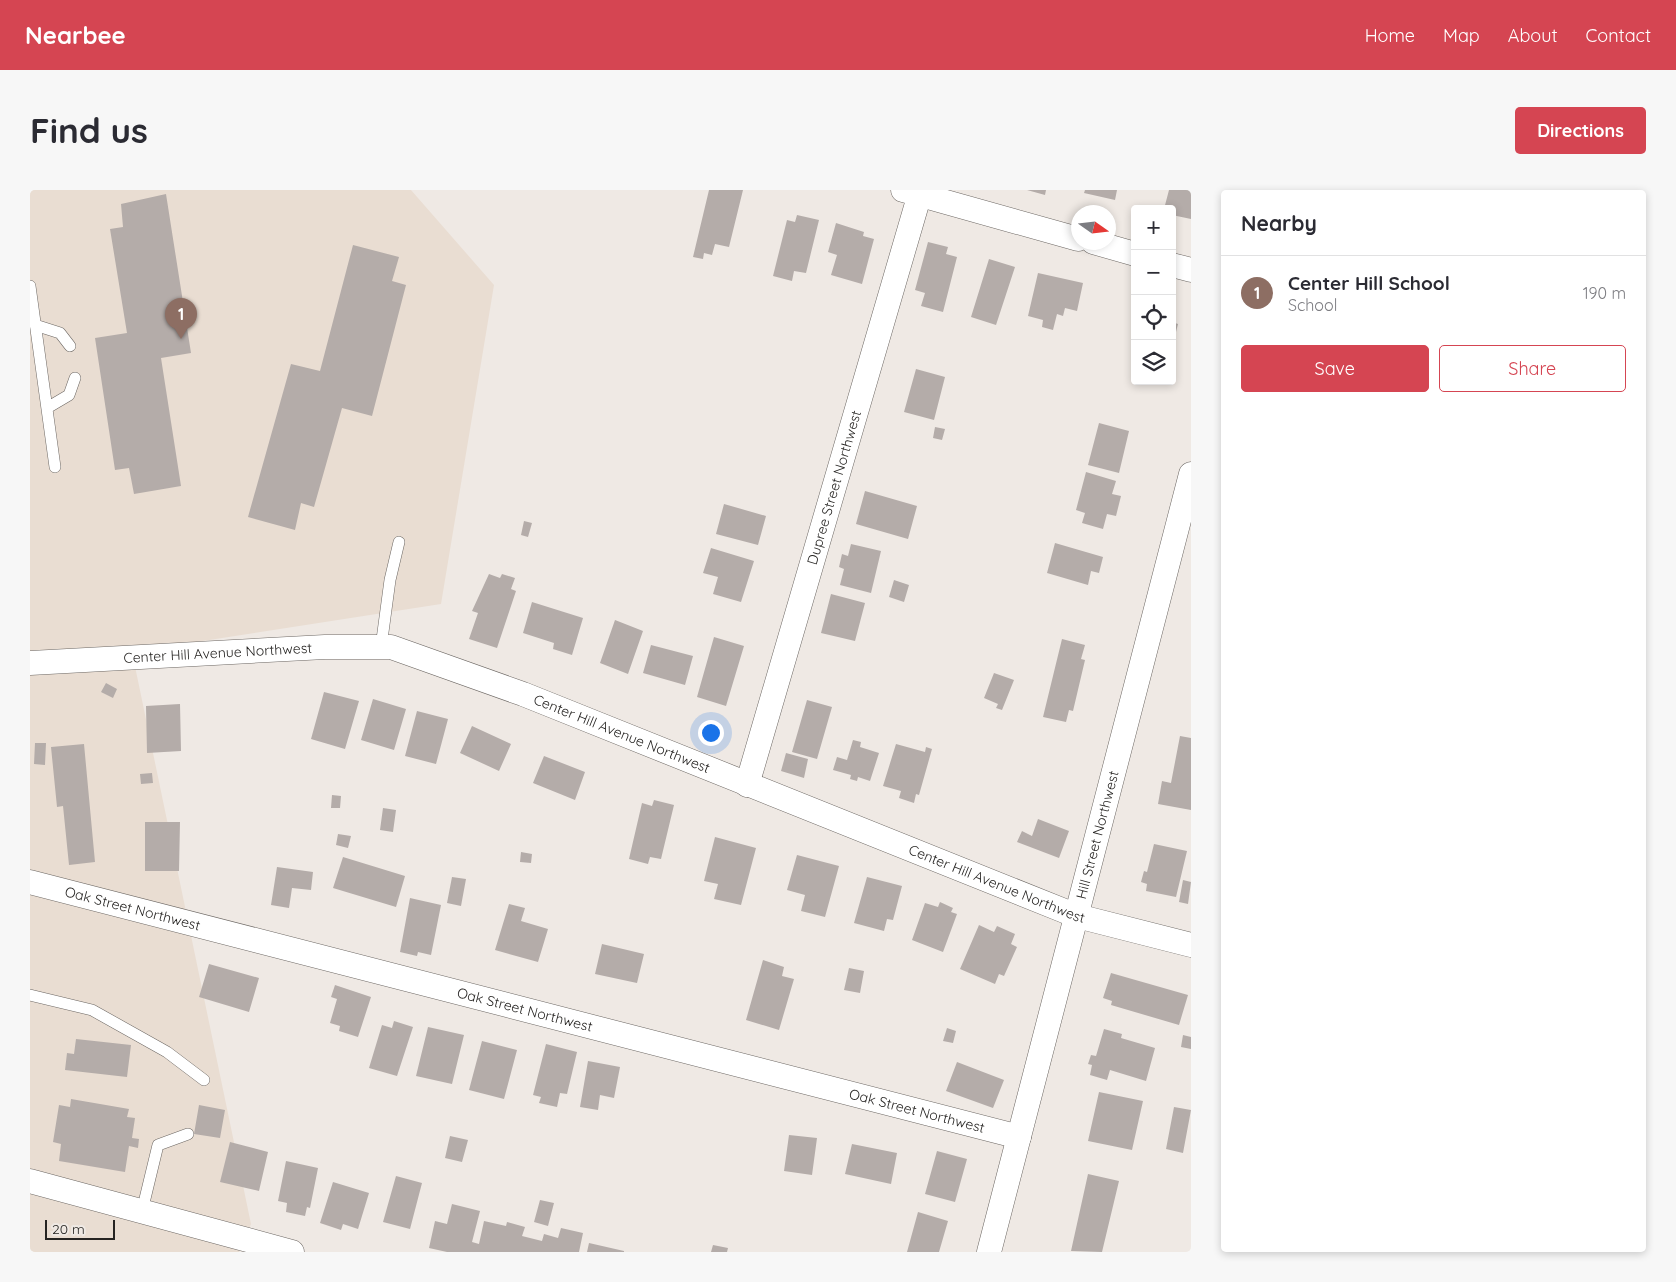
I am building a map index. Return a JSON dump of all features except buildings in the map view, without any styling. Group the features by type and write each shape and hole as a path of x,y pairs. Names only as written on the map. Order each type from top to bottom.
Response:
{"street":[{"path":"915,192 1071,237"},
{"name":"Dupree Street Northwest","path":"747,785 915,192"},
{"path":"1116,249 1131,253"},
{"path":"1176,266 1191,270"},
{"name":"Hill Street Northwest","path":"989,1252 1191,474"},
{"name":"Center Hill Avenue Northwest","path":"30,664 326,647 391,647 523,694 1077,916 1191,945"},
{"name":"Oak Street Northwest","path":"30,882 1019,1137"},
{"path":"30,1181 292,1252"}],"lane":[{"path":"30,286 55,467"},
{"path":"35,325 60,333 70,346"},
{"path":"47,408 69,395 75,378"},
{"path":"381,647 390,580 399,542"},
{"path":"30,995 92,1010 167,1052 204,1080"},
{"path":"142,1211 158,1144 188,1134"}],"shaded area":[{"path":"30,190 411,190 494,285 441,604 132,652 251,1224 239,1252 30,1252"}],"place":[{"name":"Center Hill School","path":"181,339"}]}
